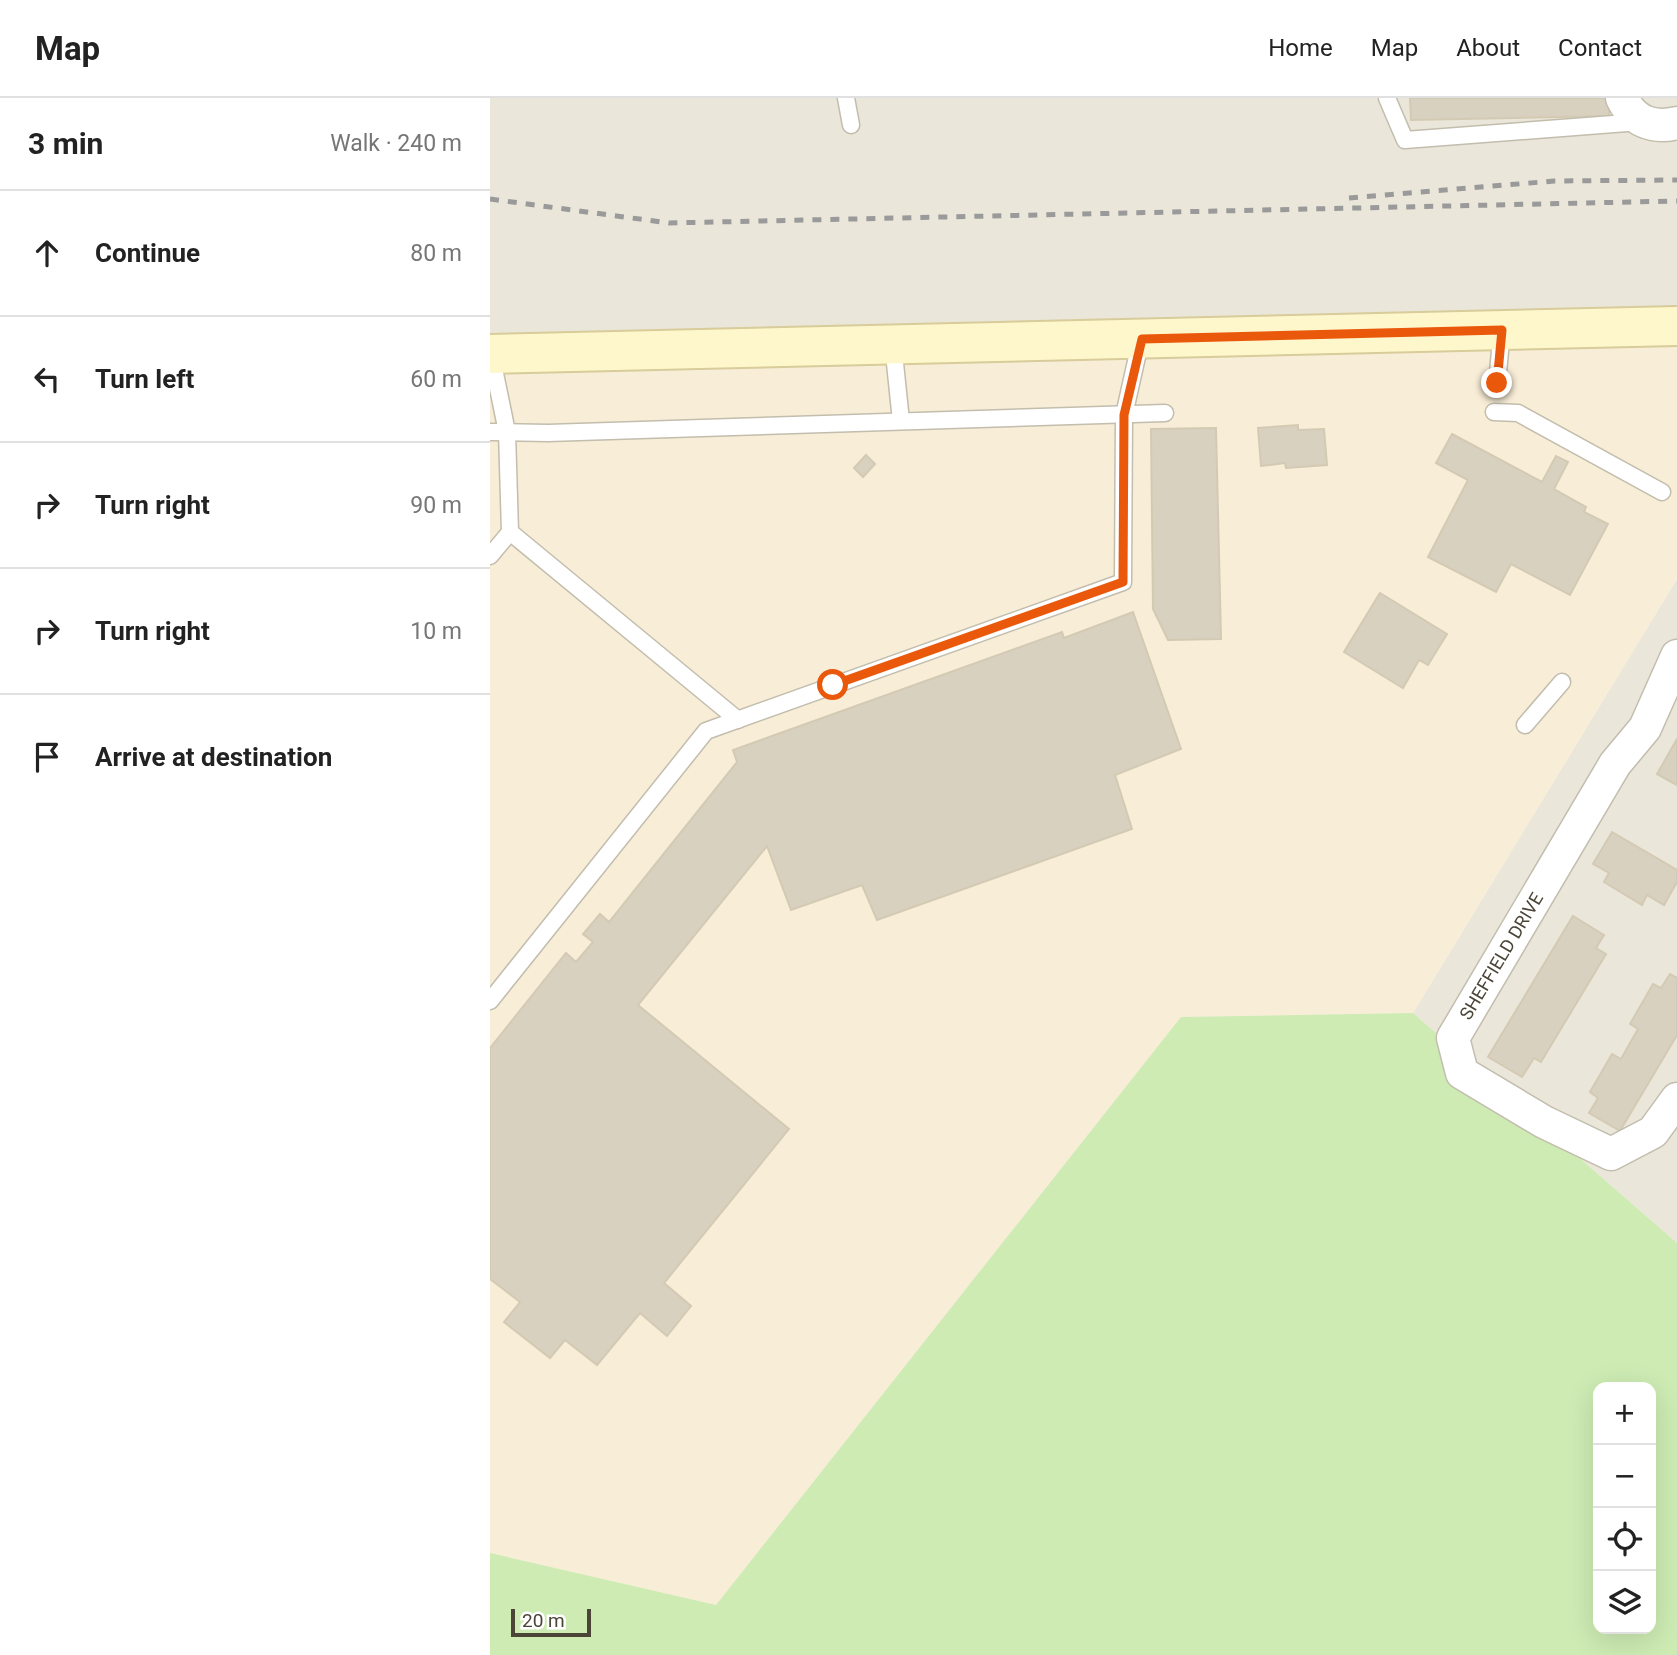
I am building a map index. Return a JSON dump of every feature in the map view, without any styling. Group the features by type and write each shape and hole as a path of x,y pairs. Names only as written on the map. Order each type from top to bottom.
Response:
{"main road":[{"path":"490,354 1677,327"}],"street":[{"path":"1632,110 1663,126 1677,123"},
{"name":"SHEFFIELD DRIVE","path":"1677,656 1645,728 1615,764 1452,1038 1462,1073 1544,1122 1611,1154 1653,1132 1677,1099"}],"lane":[{"path":"846,98 851,125"},
{"path":"1387,98 1405,140 1632,110"},
{"path":"1497,383 1502,330"},
{"path":"490,1001 706,731 1123,582 1124,415 1142,339"},
{"path":"893,344 901,421"},
{"path":"490,354 507,432 510,532 490,556"},
{"path":"490,432 1165,412"},
{"path":"1493,412 1518,414 1662,492"},
{"path":"510,532 738,720"},
{"path":"1525,725 1562,682"}],"shaded area":[{"path":"490,98 1677,98 1677,329 490,353"},
{"path":"1677,329 1677,579 1413,1013 1181,1017 716,1605 490,1553 490,353"},
{"path":"1677,579 1677,1243 1413,1013"}],"green space":[{"path":"1413,1013 1677,1243 1677,1655 490,1655 490,1553 716,1605 1181,1017"}],"building":[{"path":"1410,98 1609,98 1609,116 1411,120"},
{"path":"1298,425 1298,430 1324,429 1327,465 1286,468 1285,463 1261,466 1258,428"},
{"path":"1216,428 1221,639 1168,640 1153,609 1151,429"},
{"path":"1452,434 1542,482 1556,456 1568,462 1554,489 1586,507 1584,512 1608,524 1570,595 1511,564 1496,592 1428,557 1468,480 1436,463"},
{"path":"866,455 875,464 863,477 854,468"},
{"path":"1380,593 1447,634 1428,665 1419,660 1403,688 1344,652"},
{"path":"1133,612 1181,749 1115,775 1132,829 877,920 862,885 791,910 767,846 638,1005 789,1129 664,1283 691,1306 667,1336 640,1313 597,1365 565,1340 550,1358 504,1322 520,1302 490,1279 490,1048 566,953 576,962 593,942 583,934 600,914 609,922 737,762 733,750 1062,632 1064,638"},
{"path":"1677,739 1677,785 1657,774"},
{"path":"1612,832 1677,870 1677,882 1664,905 1647,895 1642,905 1604,882 1609,873 1593,864"},
{"path":"1573,916 1604,935 1596,948 1606,954 1541,1062 1534,1058 1522,1077 1488,1057"},
{"path":"1670,974 1677,978 1677,1035 1620,1131 1589,1113 1598,1098 1590,1092 1612,1054 1621,1059 1638,1029 1630,1024 1653,984 1661,988"}],"railway":[{"path":"1349,198 1554,181 1677,180"},
{"path":"490,199 669,223 1677,201"}],"route":[{"path":"833,685 1123,582 1124,415 1142,339 1502,330 1497,383"}]}
